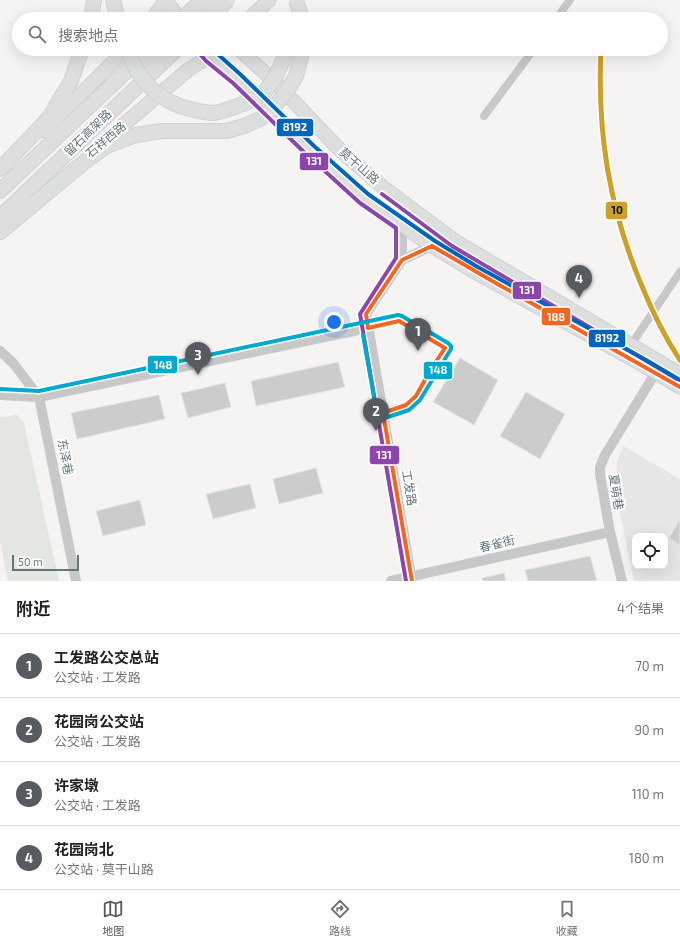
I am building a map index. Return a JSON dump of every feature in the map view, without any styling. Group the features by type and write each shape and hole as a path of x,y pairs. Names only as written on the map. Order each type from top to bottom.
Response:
{"highway":[{"path":"92,12 94,0"},
{"path":"113,0 116,12"},
{"path":"188,12 200,0"},
{"path":"215,12 228,0"},
{"path":"295,12 298,0"},
{"path":"298,0 301,12"},
{"path":"0,169 42,127 53,113 71,81 80,56"},
{"path":"130,56 146,84 159,95 174,104 202,112 214,113 244,104 263,93 276,75 284,56"},
{"name":"留石高架路","path":"0,191 143,56"},
{"name":"留石高架路","path":"0,216 168,56"},
{"path":"0,232 83,163 106,146 136,135 162,131 227,131 260,119 274,107 288,90 296,76 301,56"}],"main road":[{"path":"157,12 165,0 175,12"},
{"path":"200,0 208,12"},
{"path":"199,12 212,0"},
{"path":"214,12 225,0"},
{"path":"256,12 269,0"},
{"path":"0,175 119,56"},
{"path":"0,216 48,162 153,56"},
{"path":"0,200 48,162 167,56"},
{"name":"石祥西路","path":"0,237 71,169 204,56"},
{"name":"莫干山路","path":"215,56 310,150 364,199 432,246 473,271 656,372 680,387"},
{"name":"莫干山路","path":"247,56 279,86 340,150 390,192 455,241 680,374"}],"street":[{"path":"561,12 570,0"},
{"path":"484,116 529,56"},
{"path":"402,225 402,260 432,246"},
{"name":"工发路","path":"402,260 366,314 412,579"},
{"path":"631,345 680,272"},
{"path":"0,395 39,397 368,328"},
{"name":"东泽巷","path":"0,351 13,363 39,397 76,581"},
{"name":"夏萌巷","path":"622,581 610,532 600,467 605,455 656,372"},
{"name":"春雀街","path":"391,581 412,579 610,532"}],"shaded area":[{"path":"17,415 24,423 59,581 8,581 0,540 0,417"},
{"path":"623,446 680,479 680,581 634,581 615,489 617,462"}],"building":[{"path":"460,358 498,380 474,425 433,402"},
{"path":"338,362 345,387 256,406 251,381"},
{"path":"225,383 231,407 188,418 181,393"},
{"path":"526,392 565,414 540,459 500,436"},
{"path":"159,395 165,419 77,439 71,413"},
{"path":"316,468 323,493 279,504 273,479"},
{"path":"250,484 256,508 213,519 206,494"},
{"path":"140,500 146,525 103,536 96,511"},
{"path":"680,519 680,545 669,538"},
{"path":"590,556 597,581 528,581 525,570"},
{"path":"504,573 506,581 483,581 482,578"}],"transit line":[{"name":"131","path":"202,56 233,83 306,154 360,203 396,228 396,258 360,314 406,581"},
{"name":"8192","path":"220,56 314,146 368,194 435,241 476,266 680,380"},
{"name":"10","path":"601,56 600,80 603,140 613,198 630,255 649,304 680,360"},
{"name":"131","path":"382,194 452,246 677,379"},
{"name":"188","path":"432,246 680,387"},
{"name":"188","path":"368,328 366,314 402,260 432,246"},
{"name":"148","path":"0,389 39,391 398,315 448,343 451,346 451,349 420,400 409,410 382,419 377,414 363,335"},
{"name":"188","path":"368,328 399,321 445,348 416,396 406,405 383,413 412,581"}],"place":[{"name":"花园岗北","path":"579,298"},
{"name":"工发路公交总站","path":"418,351"},
{"name":"许家墩","path":"198,375"},
{"name":"花园岗公交站","path":"376,431"}]}
